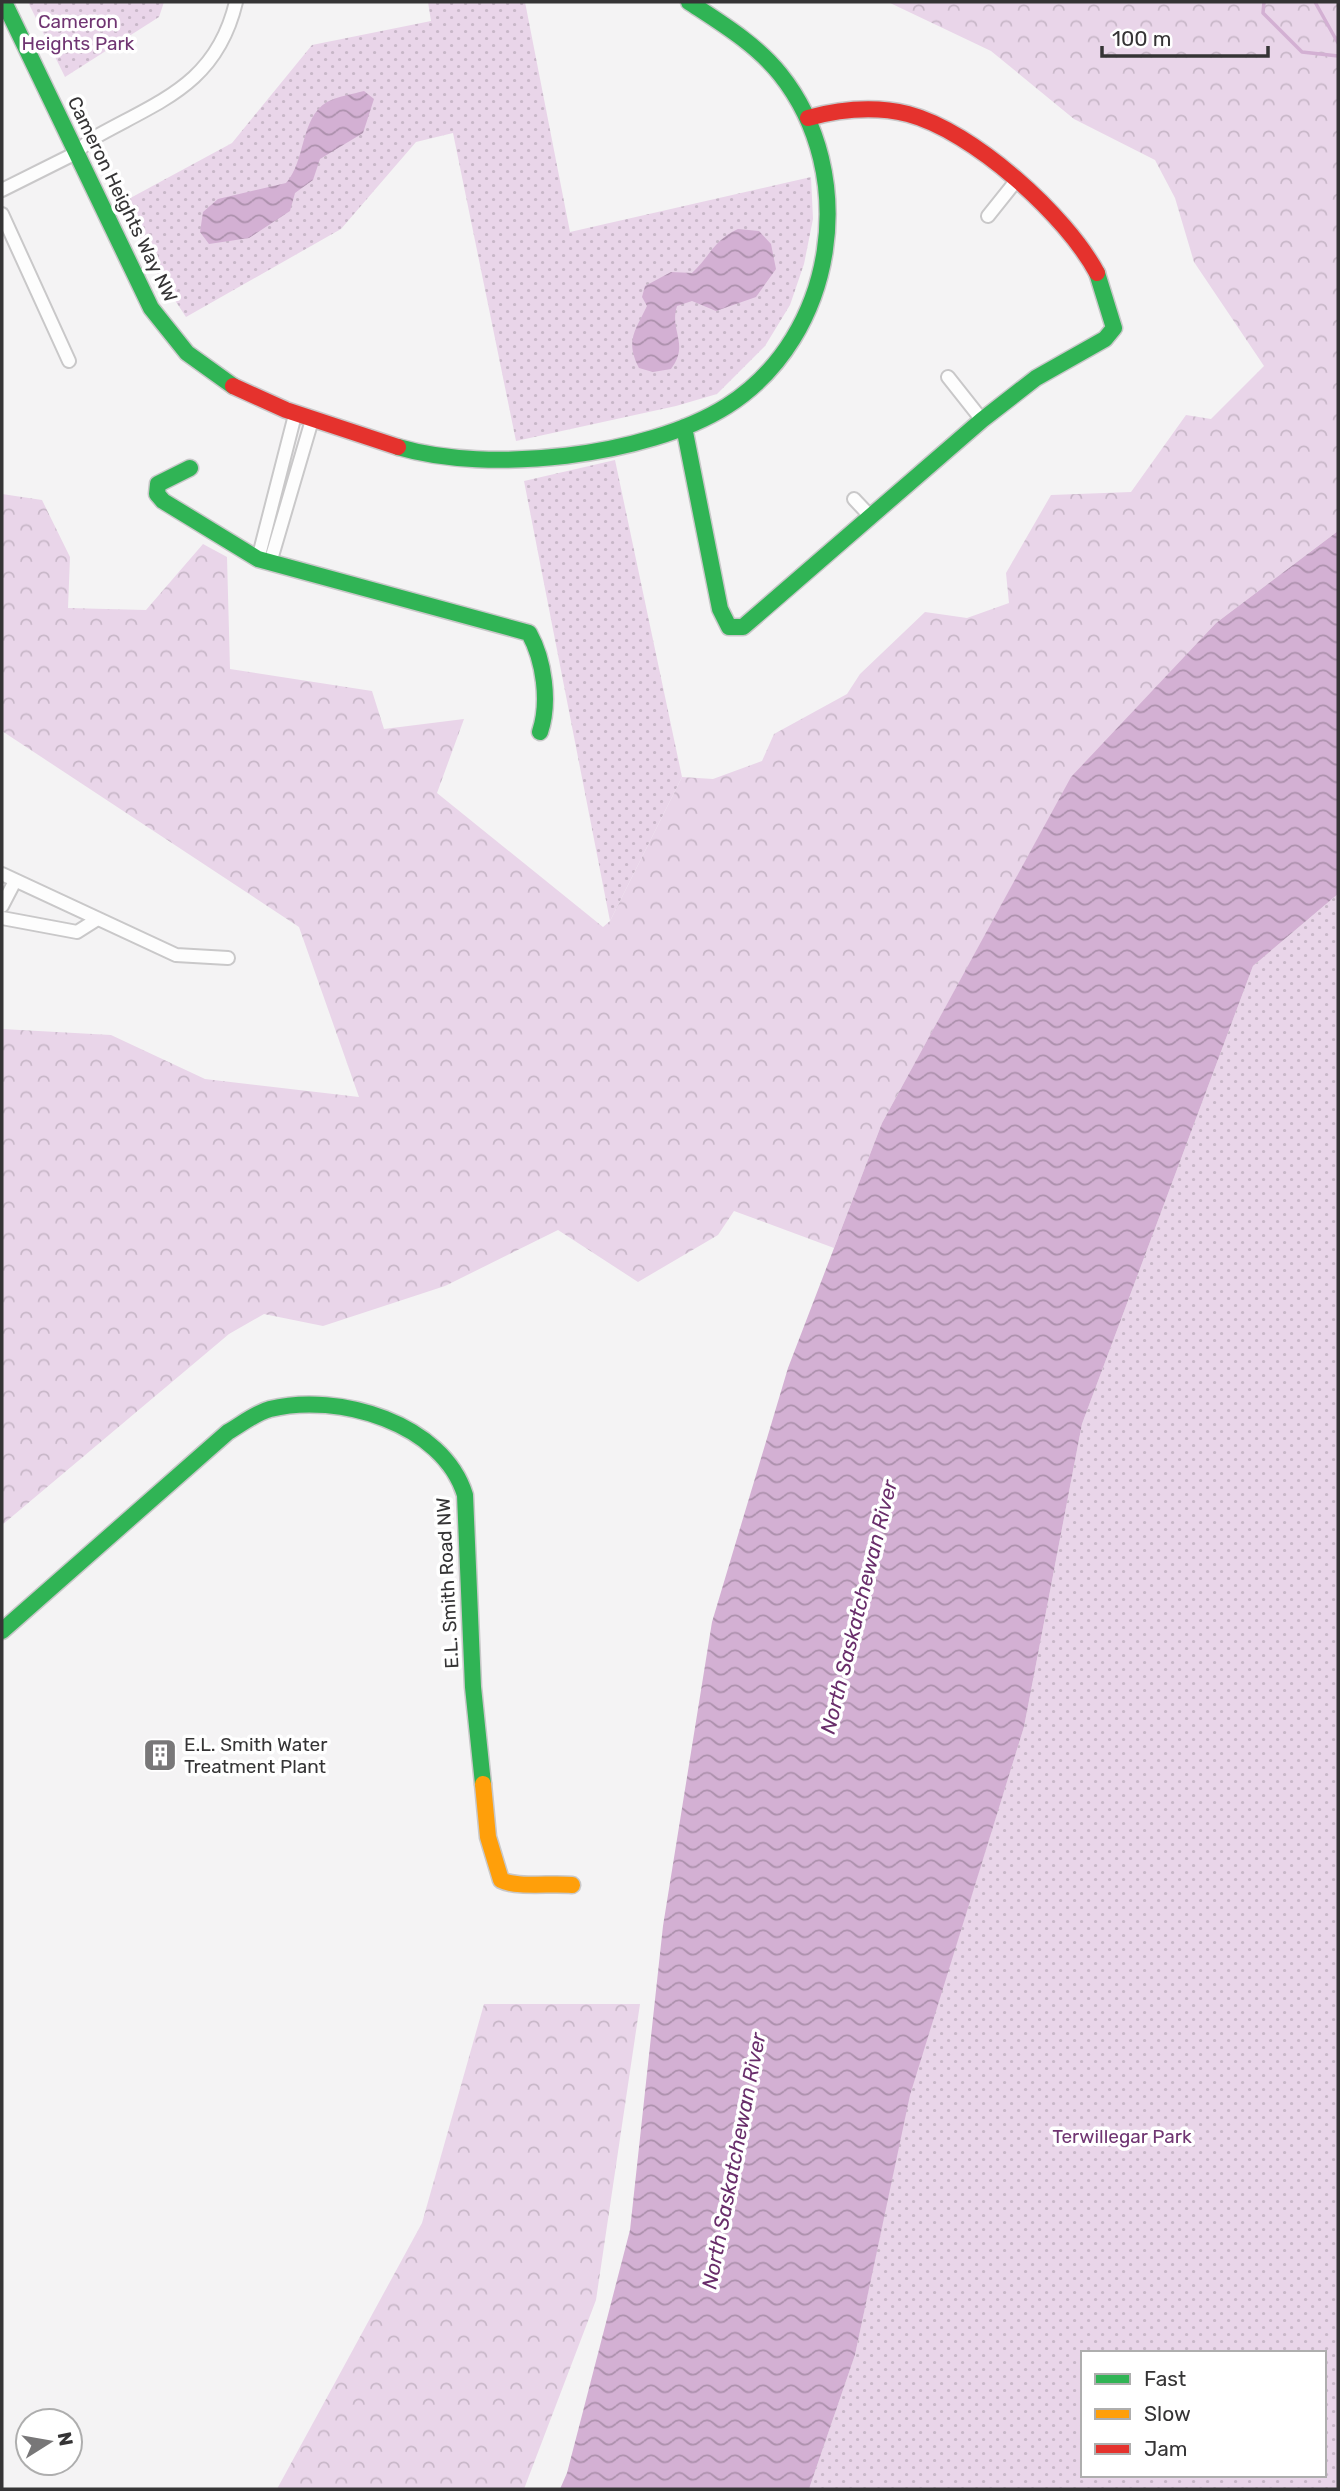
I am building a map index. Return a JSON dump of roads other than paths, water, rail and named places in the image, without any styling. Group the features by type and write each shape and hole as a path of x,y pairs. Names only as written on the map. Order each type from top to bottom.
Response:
{"street":[{"name":"Cameron Heights Way NW","path":"4,2 136,284 166,330 187,353 220,378 268,405 429,456 480,462 532,460 660,435 728,406 771,369 792,344 820,287 827,256 829,194 825,166 808,118 781,75 757,50 689,2"},
{"path":"2,190 76,153 90,140 179,89 203,70 219,49 236,2"},
{"path":"684,427 720,609 729,627 743,627 982,420 1036,378 1105,339 1114,328 1113,317 1087,253 1060,218 967,143 922,118 871,108 848,108 808,118"},
{"path":"988,216 1016,181"},
{"path":"2,214 69,360"},
{"path":"948,377 982,420"},
{"path":"264,561 295,415"},
{"path":"264,561 312,420"},
{"path":"190,468 158,484 158,494 163,501 264,561 524,630 534,642 546,707 540,732"},
{"path":"854,499 870,516"},
{"path":"2,874 176,955 228,958"},
{"path":"2,906 15,881"},
{"path":"2,918 77,932 96,920"},
{"name":"E.L. Smith Road NW","path":"2,1631 228,1432 268,1410 300,1404 359,1412 404,1431 440,1452 461,1479 467,1502 473,1688 488,1838 495,1867 501,1880 512,1886 544,1882 572,1885"}],"water":[{"path":"364,91 374,99 363,133 320,159 313,180 295,193 290,211 249,238 209,244 200,232 203,212 218,199 286,183 297,163 307,129 318,109 331,100"},
{"path":"738,229 759,231 771,244 776,269 756,297 716,311 692,301 677,306 675,323 679,352 671,369 653,372 639,368 632,343 647,306 642,297 645,286 671,272 692,273 718,243"},
{"name":"North Saskatchewan River","path":"1338,531 1338,894 1253,966 1082,1424 1024,1727 910,2095 855,2355 809,2489 560,2489 567,2473 630,2230 663,1926 712,1622 788,1368 882,1123 1071,777 1216,623"}],"waterway":[{"path":"1264,2 1263,13 1302,52 1338,56"},
{"path":"1315,2 1338,43"}],"place":[{"name":"E.L. Smith Water Treatment Plant","path":"160,1755"}],"park label":[{"name":"Cameron Heights Park","path":"78,32"},
{"name":"Terwillegar Park","path":"1122,2136"}]}
